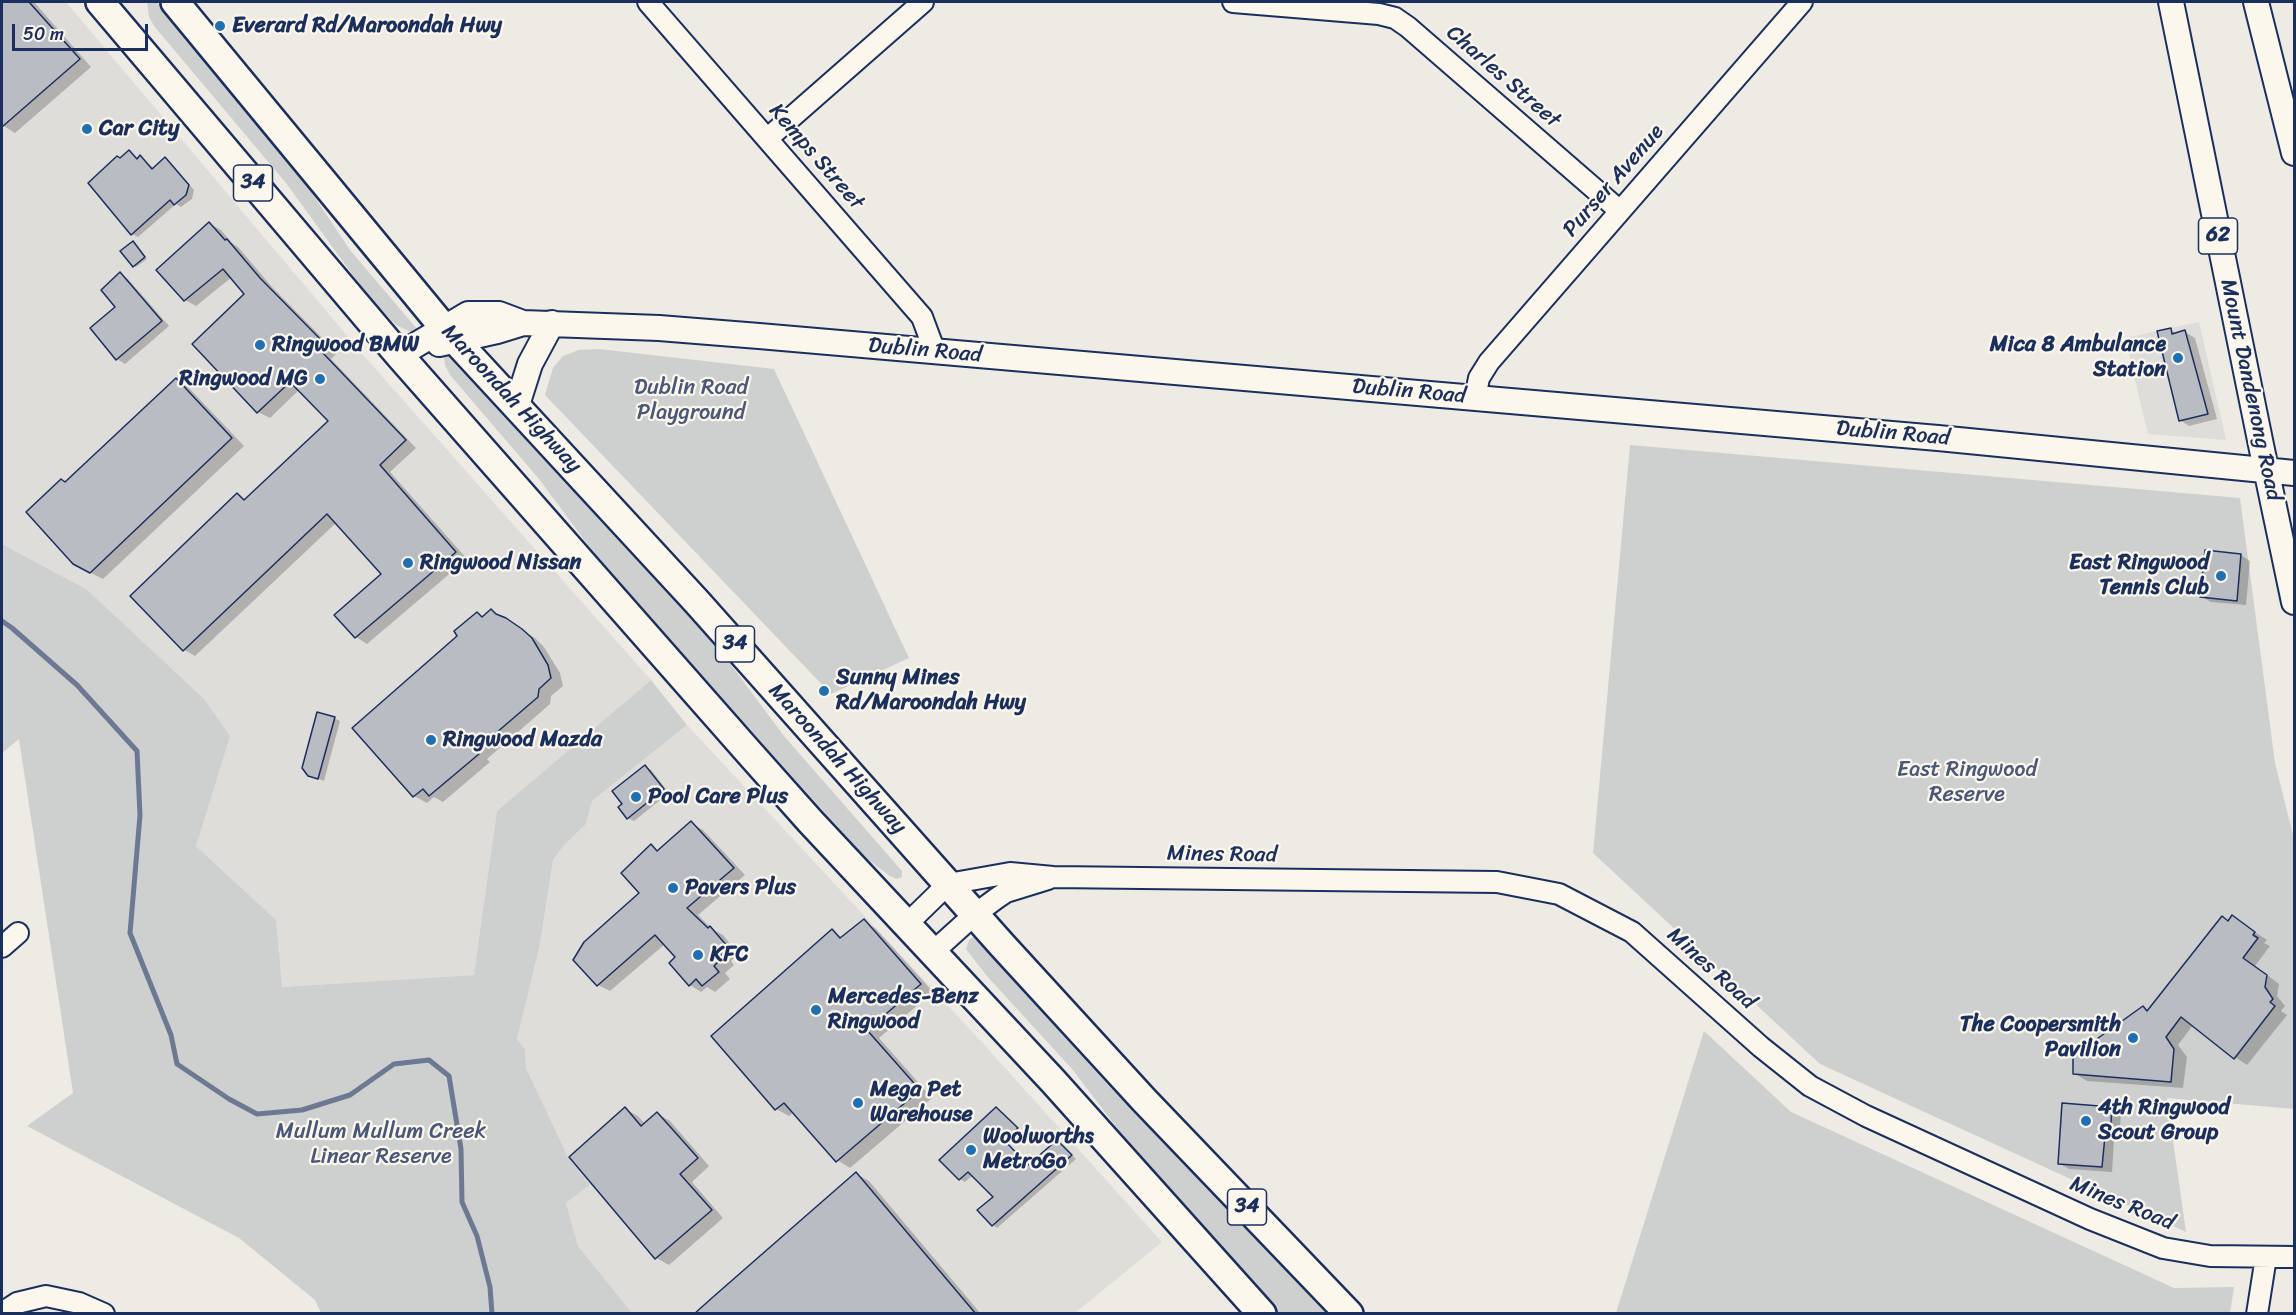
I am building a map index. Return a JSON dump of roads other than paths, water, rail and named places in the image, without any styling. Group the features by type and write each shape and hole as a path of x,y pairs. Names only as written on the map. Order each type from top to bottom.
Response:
{"highway":[{"name":"Maroondah Highway","path":"175,2 450,334 697,602 974,915 1144,1100 1349,1314"},
{"name":"34","path":"110,5 399,355 750,754 1061,1090 1262,1314"}],"main road":[{"name":"Mount Dandenong Road","path":"2172,2 2266,470 2289,544 2295,602"},
{"path":"2256,2 2295,153"},
{"name":"Dublin Road","path":"399,355 450,334 497,331 523,323 659,328 1950,439 2295,472"},
{"path":"517,405 530,364 552,323"}],"street":[{"name":"Kemps Street","path":"648,2 922,317 935,351"},
{"path":"768,138 924,2"},
{"name":"Charles Street","path":"1233,2 1379,14 1395,18 1620,210"},
{"name":"Purser Avenue","path":"1475,398 1479,378 1489,362 1802,2"},
{"name":"Mines Road","path":"948,884 1010,873 1053,877 1497,882 1559,894 1632,932 1761,1047 1810,1086 1839,1103 2090,1219 2163,1248 2210,1256 2295,1257"},
{"name":"Mines Road","path":"933,952 974,915 1006,892 1053,877"},
{"path":"907,924 948,884"},
{"path":"2,946 18,933"},
{"path":"2258,1314 2266,1257"},
{"path":"2,1313 17,1303 46,1296 80,1303 104,1314"}],"waterway":[{"path":"2,621 77,685 137,751 140,815 130,933 171,1035 177,1064 229,1099 257,1114 302,1110 350,1095 394,1064 429,1060 449,1076 461,1149 462,1202 477,1236 490,1287 492,1314"}],"place":[{"name":"Everard Rd/Maroondah Hwy","path":"220,26"},
{"name":"Car City","path":"87,129"},
{"name":"Ringwood BMW","path":"260,345"},
{"name":"Mica 8 Ambulance Station","path":"2178,358"},
{"name":"Ringwood MG","path":"320,379"},
{"name":"Ringwood Nissan","path":"408,563"},
{"name":"East Ringwood Tennis Club","path":"2221,576"},
{"name":"Sunny Mines Rd/Maroondah Hwy","path":"824,691"},
{"name":"Ringwood Mazda","path":"431,740"},
{"name":"Pool Care Plus","path":"636,797"},
{"name":"Pavers Plus","path":"673,888"},
{"name":"KFC","path":"698,955"},
{"name":"Mercedes-Benz Ringwood","path":"816,1010"},
{"name":"The Coopersmith Pavilion","path":"2133,1038"},
{"name":"Mega Pet Warehouse","path":"858,1103"},
{"name":"4th Ringwood Scout Group","path":"2086,1121"},
{"name":"Woolworths MetroGo","path":"971,1150"}],"park label":[{"name":"Dublin Road Playground","path":"691,401"},
{"name":"East Ringwood Reserve","path":"1967,782"},
{"name":"Mullum Mullum Creek Linear Reserve","path":"381,1144"}]}
